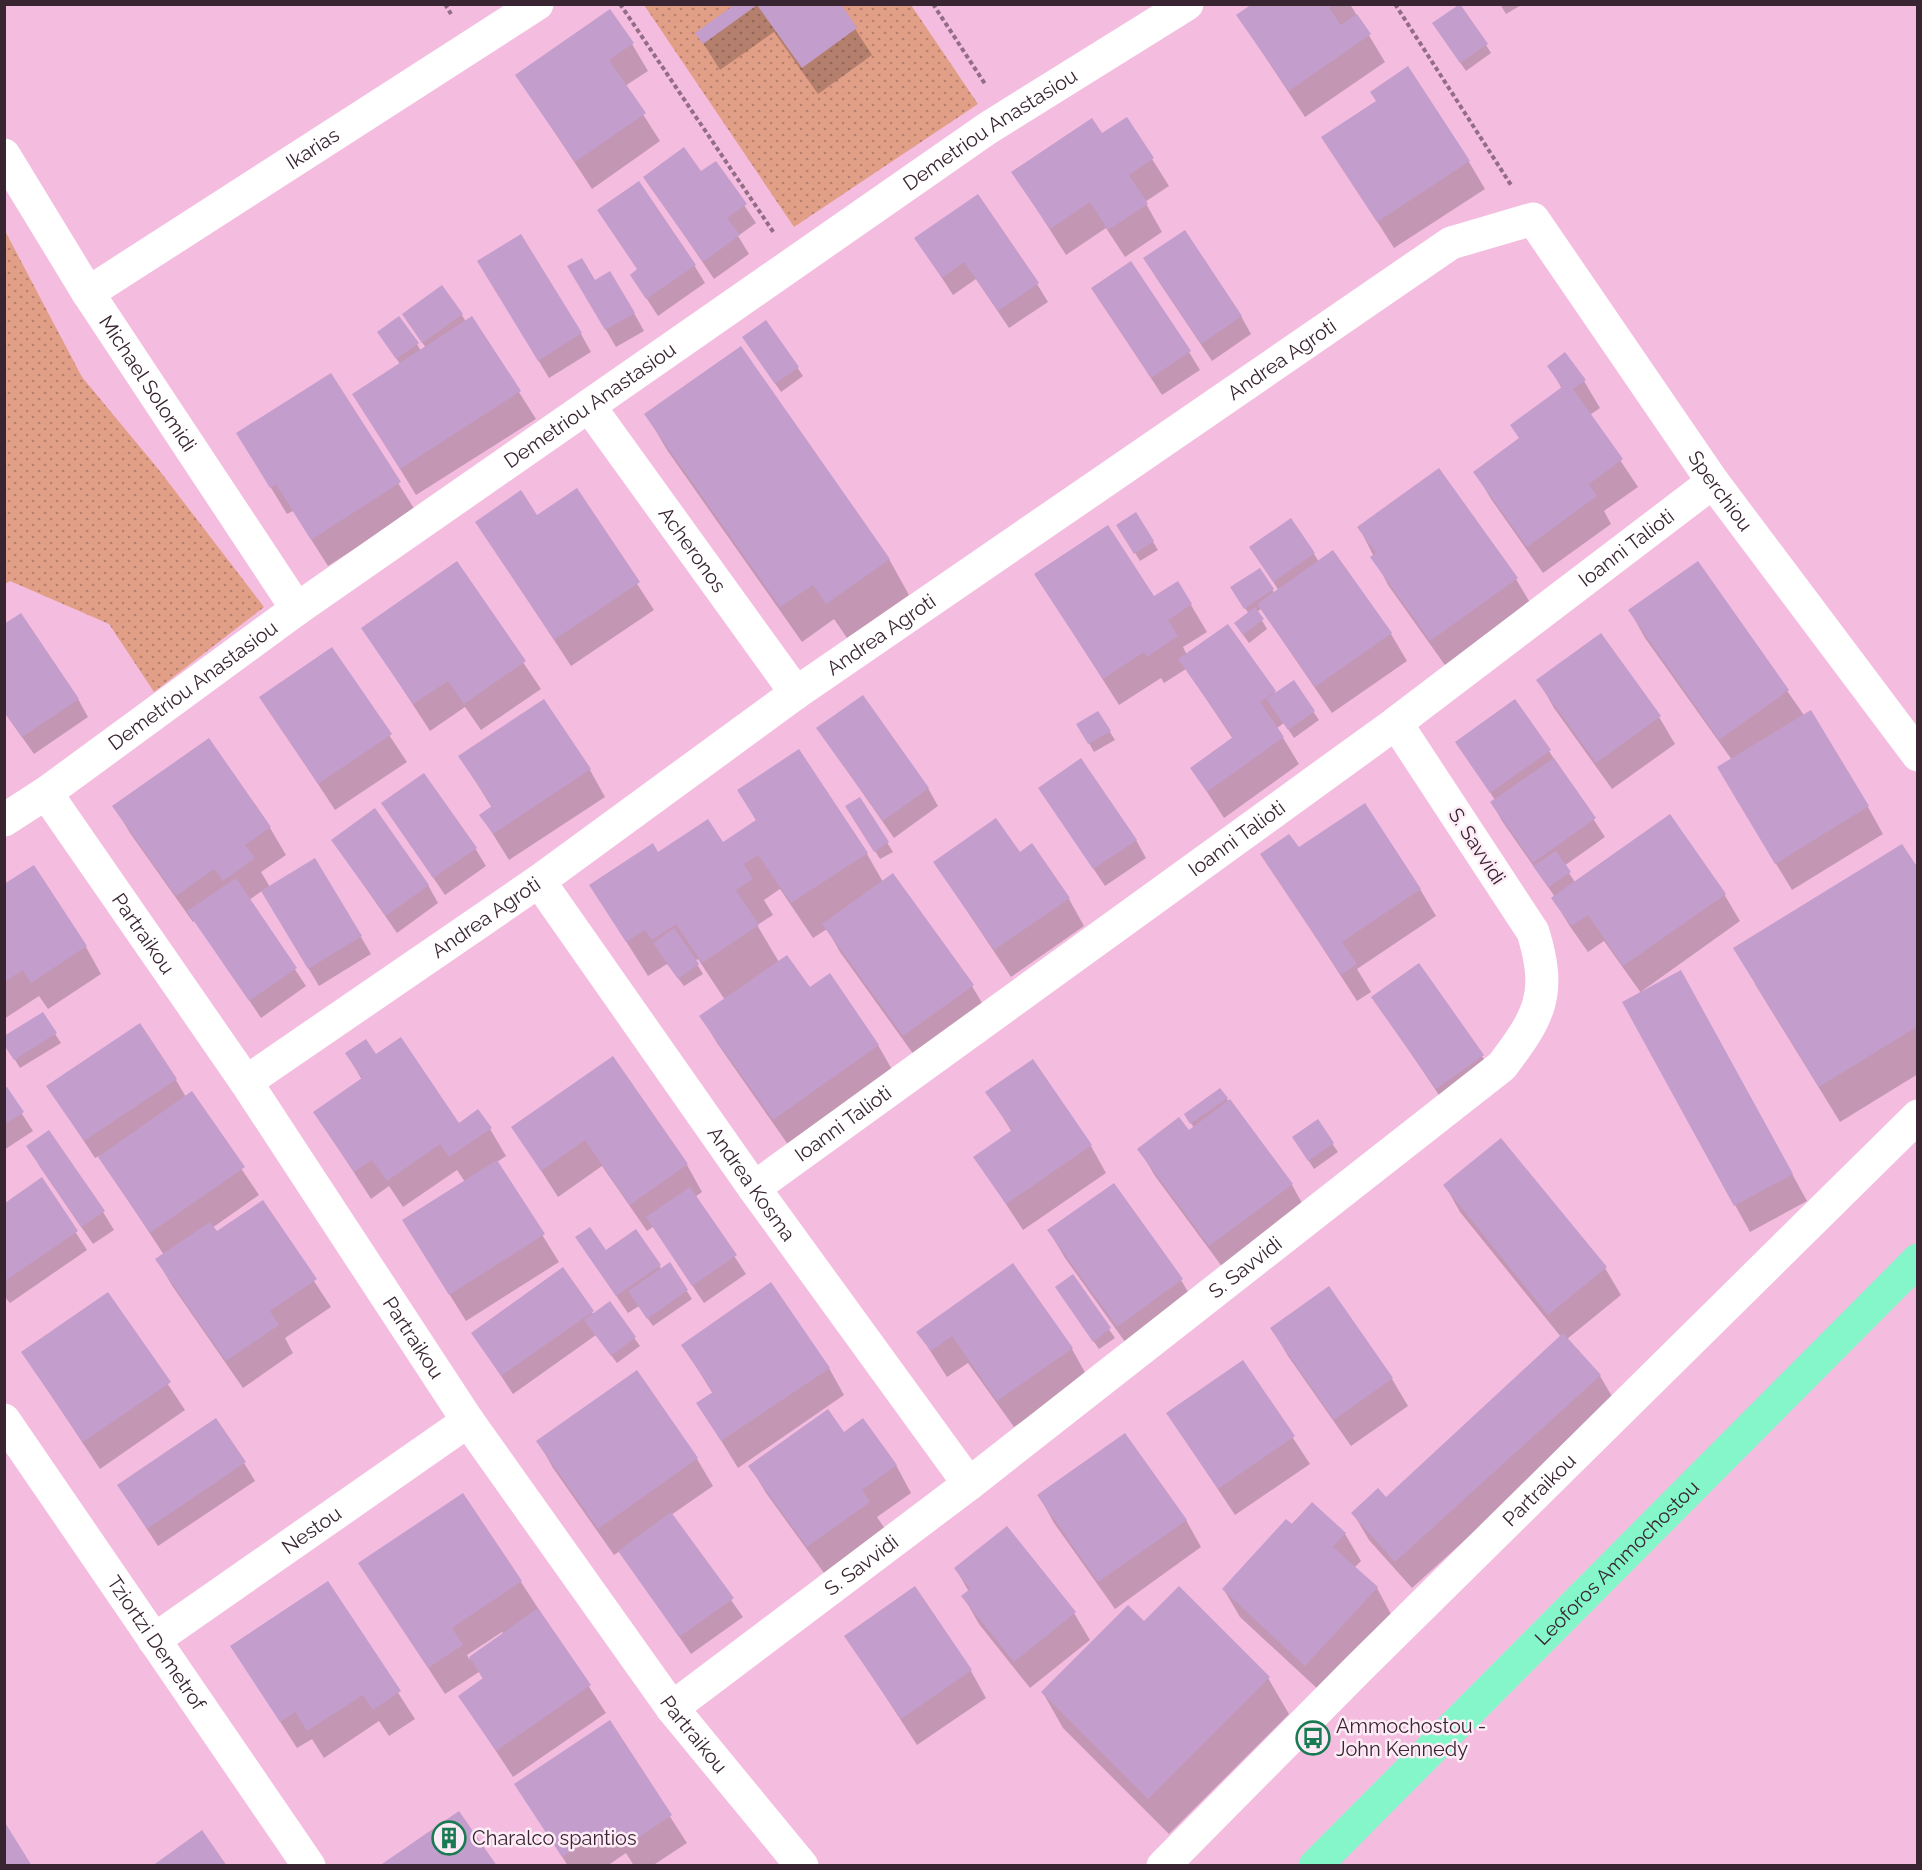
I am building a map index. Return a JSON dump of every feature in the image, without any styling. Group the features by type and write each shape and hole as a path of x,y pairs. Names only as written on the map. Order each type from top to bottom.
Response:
{"main road":[{"name":"Leoforos Ammochostou","path":"1316,1866 1917,1260"}],"street":[{"name":"Ikarias","path":"88,293 537,4"},
{"name":"Demetriou Anastasiou","path":"4,820 46,793 297,609 794,262 1005,117 1187,4"},
{"name":"Michael Solomidi","path":"4,155 88,293 297,609"},
{"name":"Sperchiou","path":"1533,219 1713,482 1917,754"},
{"name":"Andrea Agroti","path":"246,1082 538,881 796,693 1451,243 1533,219"},
{"name":"Acheronos","path":"589,406 796,693"},
{"name":"Ioanni Talioti","path":"754,1188 1396,723 1713,482"},
{"name":"S. Savvidi","path":"672,1708 969,1484 1502,1066 1529,1031 1542,996 1543,963 1533,932 1396,723"},
{"name":"Partraikou","path":"46,793 246,1082 468,1421 672,1708 802,1866"},
{"name":"Andrea Kosma","path":"538,881 754,1188 969,1484"},
{"name":"Partraikou","path":"1162,1866 1917,1116"},
{"name":"Tziortzi Demetrof","path":"4,1420 309,1866"},
{"name":"Nestou","path":"154,1640 468,1421"}],"path":[{"path":"620,4 794,262"},
{"path":"933,4 1005,117"},
{"path":"1395,4 1533,219"}],"shaded area":[{"path":"644,5 911,5 978,104 794,227"},
{"path":"4,229 82,377 159,470 264,607 154,692 109,624 10,581 5,584"}],"building":[{"path":"841,4 857,28 802,68 757,5 703,44 695,33 734,5"},
{"path":"1252,4 1334,4 1329,8 1341,25 1357,14 1371,34 1289,91 1236,15"},
{"path":"1460,4 1488,44 1460,63 1432,23"},
{"path":"610,9 634,43 609,60 646,113 575,162 515,75"},
{"path":"1408,66 1470,161 1377,222 1321,137 1376,101 1370,92"},
{"path":"1127,117 1154,158 1129,175 1148,204 1108,230 1090,202 1050,229 1011,172 1092,118 1102,133"},
{"path":"684,147 701,171 716,161 747,204 727,218 740,235 703,262 643,177"},
{"path":"639,181 696,265 646,299 630,275 637,269 597,210"},
{"path":"978,194 1039,283 998,311 964,262 942,278 914,238"},
{"path":"1185,230 1242,316 1201,344 1143,258"},
{"path":"521,234 582,333 538,361 477,261"},
{"path":"582,258 595,280 610,271 635,313 605,330 567,266"},
{"path":"1131,261 1191,351 1151,378 1091,288"},
{"path":"442,285 463,314 422,343 402,314"},
{"path":"399,316 419,343 396,359 377,332"},
{"path":"472,316 521,391 400,469 352,394"},
{"path":"766,320 799,367 775,384 742,337"},
{"path":"741,346 890,559 826,604 813,585 780,607 644,414"},
{"path":"1565,352 1586,380 1573,389 1623,459 1589,484 1597,496 1527,547 1473,472 1519,438 1510,425 1562,387 1547,366"},
{"path":"331,373 401,482 311,540 276,484 270,488 236,433"},
{"path":"1439,468 1518,578 1430,641 1370,557 1376,553 1357,527"},
{"path":"577,488 640,582 554,640 475,522 521,490 537,515"},
{"path":"1136,512 1154,541 1134,554 1116,525"},
{"path":"1291,518 1315,553 1273,582 1249,547"},
{"path":"1108,525 1154,596 1178,581 1192,604 1168,620 1178,636 1147,657 1144,652 1103,679 1034,574"},
{"path":"1333,550 1392,633 1315,687 1257,604"},
{"path":"457,561 526,661 464,704 448,681 413,704 361,628"},
{"path":"1698,561 1789,690 1719,740 1628,610"},
{"path":"1260,568 1274,589 1244,609 1230,587"},
{"path":"1255,607 1264,619 1243,635 1234,623"},
{"path":"21,613 79,699 22,737 4,711 4,624"},
{"path":"1228,624 1276,691 1260,702 1284,737 1207,792 1190,768 1233,737 1178,659"},
{"path":"1601,633 1661,716 1596,763 1536,680"},
{"path":"332,647 392,734 318,784 259,697"},
{"path":"1294,680 1315,711 1288,730 1266,699"},
{"path":"863,695 929,788 883,821 816,728"},
{"path":"544,699 591,769 493,834 479,815 492,806 458,756"},
{"path":"1515,699 1551,750 1490,793 1455,742"},
{"path":"1811,710 1869,806 1775,864 1717,767"},
{"path":"1098,711 1111,731 1088,744 1076,724"},
{"path":"209,738 271,827 245,845 255,858 223,881 214,869 176,896 112,806"},
{"path":"799,749 868,853 791,903 758,855 744,864 753,879 736,890 759,925 702,963 676,924 652,940 645,930 626,942 589,885 653,843 658,852 708,819 723,842 756,820 737,790"},
{"path":"1081,758 1137,840 1093,869 1038,788"},
{"path":"1554,758 1596,818 1533,863 1490,802"},
{"path":"424,773 477,848 433,878 381,803"},
{"path":"860,797 889,842 874,852 845,806"},
{"path":"1365,803 1421,889 1342,942 1357,964 1341,975 1260,854 1289,834 1299,847"},
{"path":"375,808 429,885 386,916 331,840"},
{"path":"1670,814 1726,894 1623,966 1588,915 1571,926 1551,898"},
{"path":"996,818 1020,852 1032,843 1070,898 994,950 933,862"},
{"path":"1902,844 1918,868 1918,1026 1819,1087 1733,948"},
{"path":"1556,851 1571,872 1548,887 1533,866"},
{"path":"315,858 362,936 308,969 261,891"},
{"path":"34,865 87,946 31,983 23,970 4,982 4,884"},
{"path":"893,873 974,985 903,1036 822,924"},
{"path":"236,878 297,968 249,1001 187,911"},
{"path":"674,928 699,964 678,979 653,943"},
{"path":"787,955 810,987 830,973 879,1045 773,1120 699,1016"},
{"path":"1419,963 1484,1055 1436,1089 1371,997"},
{"path":"1681,970 1793,1174 1734,1206 1622,1002"},
{"path":"43,1012 57,1033 14,1060 4,1045 4,1036"},
{"path":"140,1023 177,1079 84,1141 46,1086"},
{"path":"401,1037 459,1123 478,1109 492,1128 449,1157 440,1144 387,1181 372,1160 354,1172 313,1112 362,1078 345,1053 366,1039 376,1054"},
{"path":"613,1056 688,1164 630,1205 585,1140 541,1171 511,1127"},
{"path":"1033,1059 1092,1145 1006,1204 973,1157 1012,1130 985,1092"},
{"path":"7,1087 24,1112 4,1125 4,1088"},
{"path":"1220,1088 1228,1098 1190,1124 1184,1114"},
{"path":"192,1091 245,1167 150,1233 98,1157"},
{"path":"1230,1099 1293,1184 1209,1246 1137,1149 1179,1117 1189,1130"},
{"path":"1318,1119 1334,1143 1308,1161 1292,1137"},
{"path":"49,1130 105,1211 81,1227 26,1146"},
{"path":"1501,1138 1607,1267 1548,1315 1443,1185"},
{"path":"497,1160 545,1234 449,1295 402,1220"},
{"path":"42,1177 78,1231 5,1281 5,1203"},
{"path":"1114,1183 1183,1279 1117,1327 1047,1230"},
{"path":"690,1187 737,1255 692,1286 646,1217"},
{"path":"263,1200 317,1279 270,1311 279,1325 226,1361 155,1259 210,1222 217,1231"},
{"path":"590,1227 606,1250 636,1229 661,1265 616,1296 575,1237"},
{"path":"670,1262 688,1290 647,1319 628,1291"},
{"path":"1013,1263 1073,1348 997,1401 952,1336 931,1351 916,1332"},
{"path":"563,1267 594,1311 501,1376 471,1333"},
{"path":"1073,1274 1111,1328 1093,1342 1055,1287"},
{"path":"771,1282 830,1368 721,1441 696,1403 713,1392 681,1345"},
{"path":"1329,1286 1393,1378 1334,1420 1270,1328"},
{"path":"108,1292 171,1382 83,1442 21,1352"},
{"path":"610,1301 636,1337 611,1356 584,1320"},
{"path":"1563,1333 1601,1375 1395,1562 1351,1513 1378,1488 1386,1497"},
{"path":"1243,1360 1295,1436 1218,1489 1166,1413"},
{"path":"637,1370 698,1458 598,1529 536,1441"},
{"path":"828,1409 844,1432 863,1418 897,1465 862,1490 870,1502 807,1547 748,1466"},
{"path":"216,1418 246,1462 147,1529 117,1485"},
{"path":"1125,1433 1187,1520 1098,1582 1037,1495"},
{"path":"463,1493 522,1581 452,1628 463,1645 428,1668 358,1563"},
{"path":"1312,1502 1346,1533 1333,1547 1378,1587 1305,1666 1222,1589 1286,1519 1292,1524"},
{"path":"671,1512 734,1598 679,1637 618,1551"},
{"path":"1007,1526 1076,1612 1014,1662 961,1596 970,1589 954,1568"},
{"path":"328,1581 401,1691 373,1710 363,1695 307,1731 295,1712 280,1722 230,1646"},
{"path":"915,1586 972,1670 901,1719 844,1636"},
{"path":"1179,1586 1270,1677 1148,1799 1041,1692 1128,1605 1144,1621"},
{"path":"538,1608 591,1685 496,1751 458,1696 483,1678 469,1657"},
{"path":"610,1720 672,1815 623,1848 609,1827 562,1857 514,1784"},
{"name":"Charalco spantios","path":"459,1811 497,1866 379,1866"},
{"path":"4,1821 32,1866 4,1866"},
{"path":"202,1830 227,1866 152,1866"}],"place":[{"name":"Ammochostou - John Kennedy","path":"1313,1738"},
{"name":"Charalco spantios","path":"449,1838"}]}
